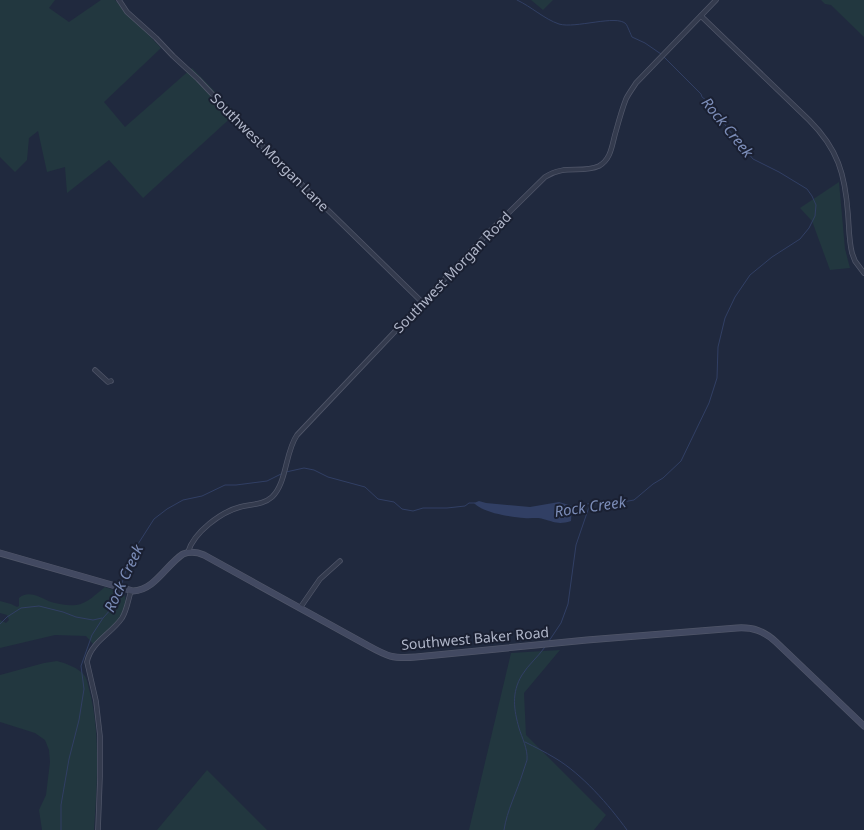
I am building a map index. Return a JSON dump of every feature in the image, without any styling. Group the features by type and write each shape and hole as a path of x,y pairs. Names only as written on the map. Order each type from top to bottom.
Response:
{"main road":[{"path":"0,553 130,591 138,591 150,584 177,558 188,552"},
{"name":"Southwest Baker Road","path":"188,552 196,552 204,555 382,653 398,658 587,640 750,628 763,632 776,642 864,726"}],"street":[{"name":"Southwest Morgan Lane","path":"120,0 127,12 198,79 249,133 423,302"},
{"name":"Southwest Morgan Road","path":"188,552 195,539 223,514 240,507 259,503 271,498 279,486 292,444 297,435 490,231 545,177 562,169 594,168 605,161 612,148 626,98 636,83 716,0"},
{"path":"701,16 826,138 837,159 843,181 847,202 852,254 864,274"},
{"path":"95,370 108,382 111,381"},
{"path":"300,608 320,579 340,561"},
{"path":"98,830 100,736 96,702 88,662 93,648 123,617 130,591"}],"shaded area":[{"path":"0,0 55,0 49,8 69,22 101,0 115,0 161,48 104,102 125,127 192,68 236,113 143,198 109,160 67,193 65,167 47,172 38,131 29,138 27,160 15,172 0,157"},
{"path":"531,0 553,0 543,10"},
{"path":"821,0 864,0 864,37 831,5 825,4"},
{"path":"839,182 845,249 850,268 830,270 812,221 800,208"},
{"path":"105,587 124,594 126,601 125,608 116,622 93,644 86,636 55,635 0,648 0,620 6,623 9,620 7,615 0,613 0,601 17,607 19,606 19,598 23,595 31,594 54,603 76,605 88,600"},
{"path":"560,650 524,693 526,735 606,815 594,830 469,830 511,653"},
{"path":"57,661 68,664 82,672 86,678 93,706 97,741 94,830 42,830 39,810 46,795 50,762 49,750 45,740 35,733 0,722 0,675"},
{"path":"207,770 267,830 157,830"}],"water":[{"path":"479,501 530,507 559,502 572,506 571,521 560,523 541,518 526,518 498,514 490,512 474,503"}],"waterway":[{"name":"Rock Creek","path":"517,0 559,24 575,25 614,20 621,21 626,24 632,37 645,43 661,54"},
{"name":"Rock Creek","path":"571,507 593,503 606,505 634,500 653,484 663,478 681,461 709,403 717,378 718,347 725,318 735,297 750,275 772,257 800,239 809,228 815,216 816,205 807,189 779,172 753,159 728,129 711,104 702,97 701,94 663,56"},
{"name":"Rock Creek","path":"286,472 304,468 314,470 328,477 365,487 378,499 394,502 402,509 413,511 423,508 447,508 475,503"},
{"name":"Rock Creek","path":"121,586 131,555 154,519 167,509 183,500 202,496 225,485 267,481 281,474"},
{"path":"549,641 561,623 568,604 576,545 590,504"},
{"name":"Rock Creek","path":"61,830 61,805 84,689 81,666 92,635 103,618 112,608 120,591"},
{"path":"0,624 7,617 21,608 39,606 76,617 93,620 102,618"},
{"path":"504,830 505,823 527,760 526,748 519,728 514,702 516,688 524,671 545,647"},
{"path":"525,742 555,758 575,772 612,810 627,830"}]}
